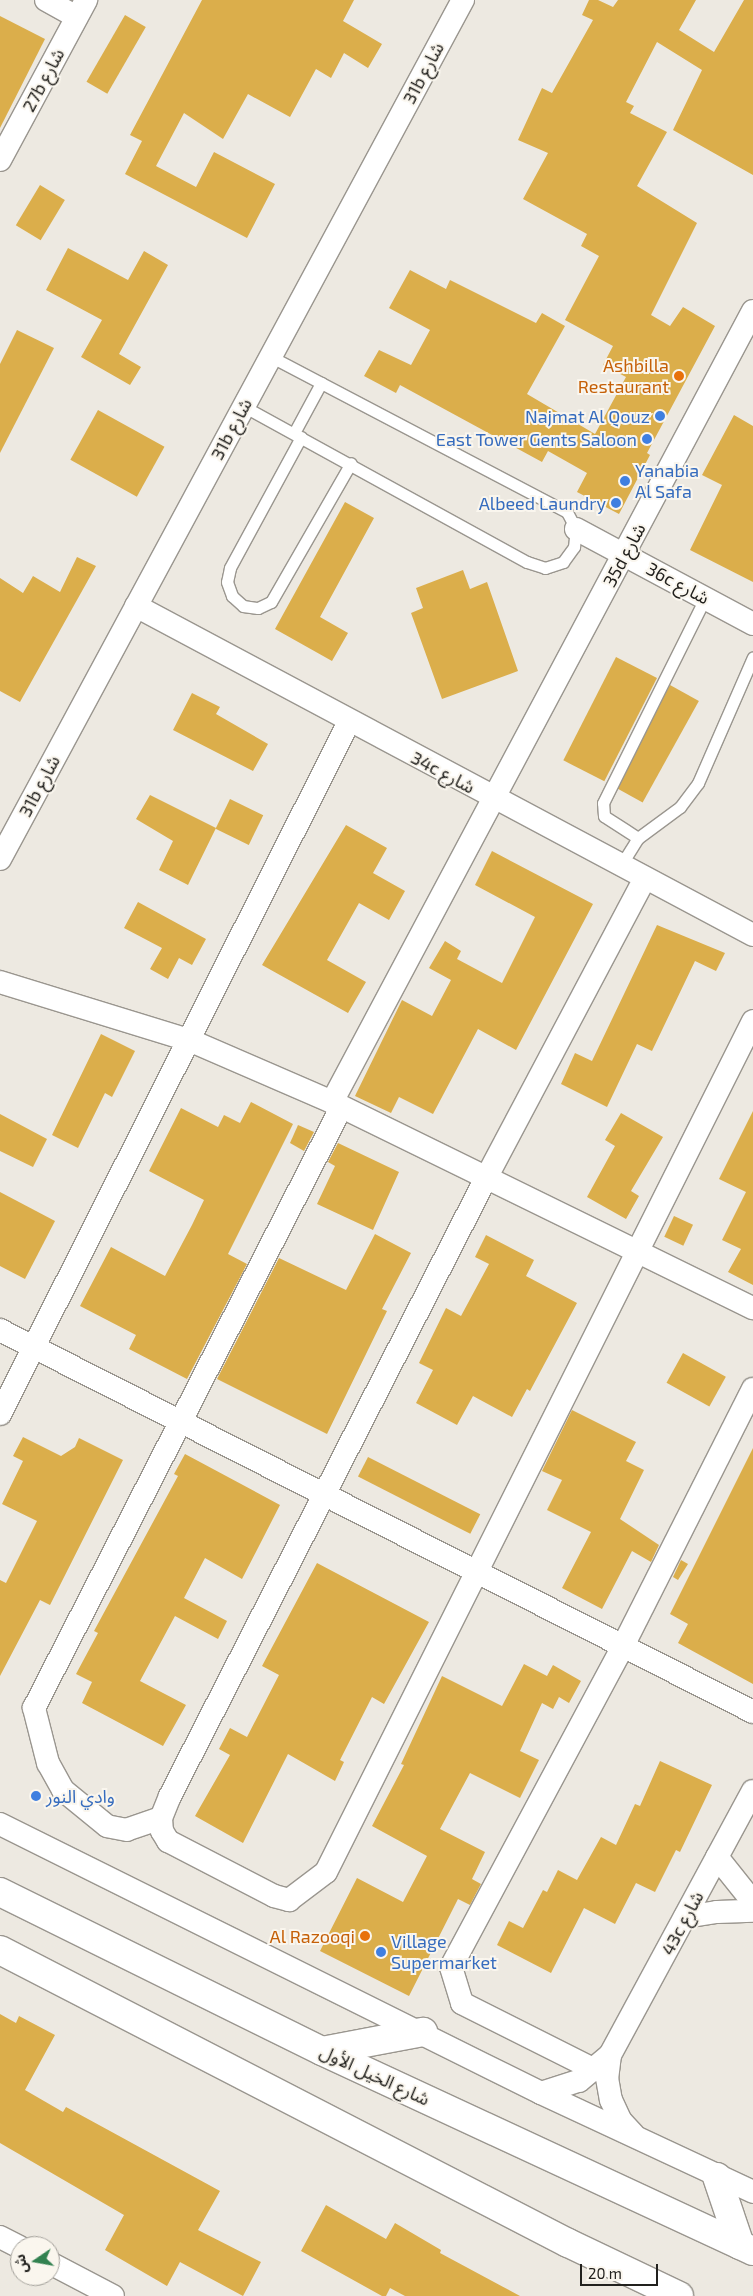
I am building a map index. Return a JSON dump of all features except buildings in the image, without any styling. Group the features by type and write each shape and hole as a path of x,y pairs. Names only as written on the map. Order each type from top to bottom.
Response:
{"main road":[{"name":"شارع الخيل الأول","path":"0,1892 322,2051 746,2248"},
{"path":"0,1950 568,2243 679,2296"},
{"path":"322,2051 423,2032"},
{"path":"717,2177 746,2248"}],"street":[{"path":"46,0 82,8"},
{"name":"31b شارع","path":"0,859 5,835 136,606 463,0"},
{"name":"27b شارع","path":"0,160 82,8"},
{"name":"35d شارع","path":"161,1818 128,1830 106,1826 63,1790 48,1763 34,1708 181,1422 337,1105 494,799 753,310"},
{"name":"36c شارع","path":"576,529 753,624"},
{"name":"34c شارع","path":"136,606 349,722 753,935"},
{"path":"0,1414 349,722"},
{"path":"645,878 486,1178 161,1818 162,1831 168,1840 274,1896 289,1900 326,1872 753,1022"},
{"path":"0,982 189,1040 337,1105 753,1308"},
{"path":"0,1330 753,1712"},
{"path":"603,2063 462,2004 452,1967 623,1646 753,1389"},
{"name":"43c شارع","path":"636,2138 621,2121 610,2100 603,2063 753,1791"},
{"path":"0,1824 423,2032 541,2093 717,2177 753,2192"},
{"path":"717,1857 753,1902"},
{"path":"685,1917 717,1912 753,1911"},
{"path":"541,2093 561,2089 603,2063"},
{"path":"60,2268 112,2296"}],"lane":[{"path":"244,406 351,463 527,562 545,568 563,562 574,547 576,529 567,512 270,356"},
{"path":"321,383 230,568 227,582 232,596 243,606 258,608 271,602 351,463"},
{"path":"638,838 604,816 603,803 704,598"},
{"path":"621,865 638,838 680,807 698,783 753,658"}],"place":[{"name":"Ashbilla Restaurant","path":"679,376"},
{"name":"Najmat Al Qouz","path":"660,416"},
{"name":"East Tower Gents Saloon","path":"647,439"},
{"name":"Yanabia Al Safa","path":"625,481"},
{"name":"Albeed Laundry","path":"616,503"},
{"name":"وادي النور","path":"36,1796"},
{"name":"Al Razooqi","path":"365,1936"},
{"name":"Village Supermarket","path":"381,1952"}]}
